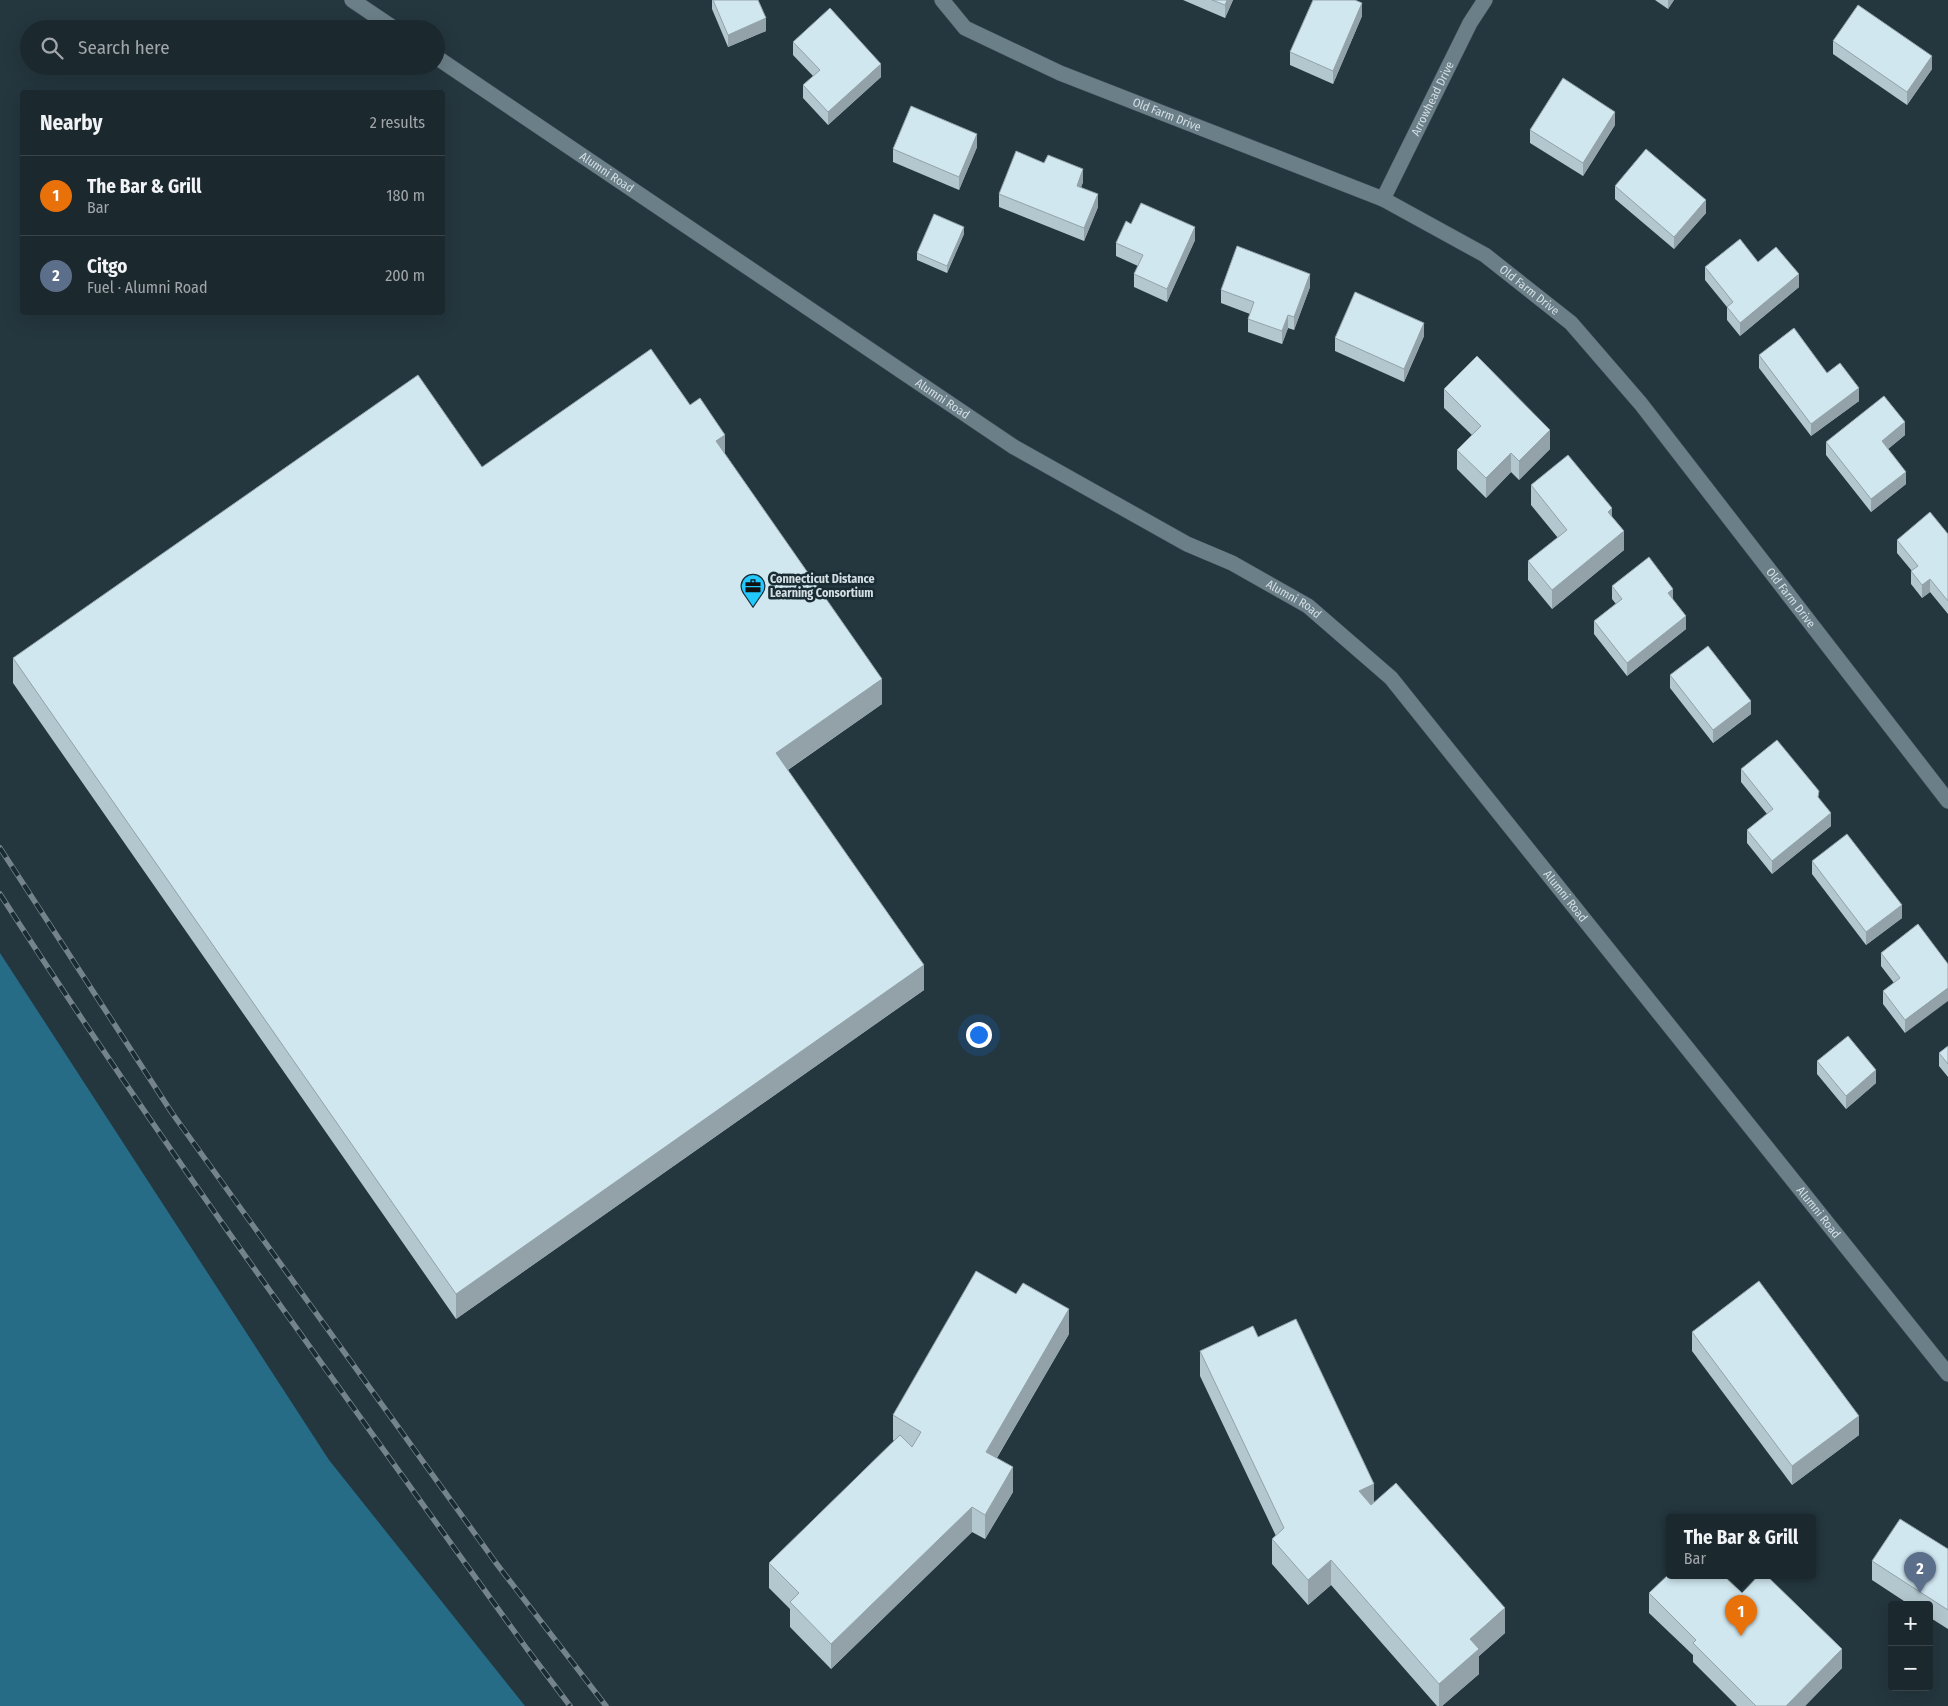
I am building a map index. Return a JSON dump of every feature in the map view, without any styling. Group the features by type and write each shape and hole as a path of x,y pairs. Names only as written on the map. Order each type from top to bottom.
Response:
{"street":[{"path":"352,0 382,20"},
{"name":"Old Farm Drive","path":"942,0 965,28 1060,73 1383,199 1485,254 1572,322 1641,404 1948,801"},
{"name":"Arrowhead Drive","path":"1383,199 1470,23 1486,0"},
{"name":"Alumni Road","path":"445,63 1014,447 1187,544 1232,563 1308,606 1391,678 1948,1374"}],"shaded area":[{"path":"0,953 329,1460 525,1706 0,1706"}],"building":[{"path":"713,0 758,0 766,18 728,35"},
{"path":"1212,0 1227,0 1225,5"},
{"path":"1313,0 1355,0 1362,3 1333,71 1290,52"},
{"path":"1858,5 1932,56 1907,92 1833,41"},
{"path":"830,8 881,64 828,112 803,85 820,70 793,42"},
{"path":"1563,78 1615,112 1583,163 1530,130"},
{"path":"911,106 977,134 959,177 893,149"},
{"path":"1646,149 1706,200 1674,237 1615,186"},
{"path":"1016,151 1044,163 1048,155 1083,169 1077,186 1098,194 1084,228 999,194"},
{"path":"1141,203 1195,227 1167,289 1134,274 1143,255 1116,243 1126,221 1131,224"},
{"path":"934,214 964,227 947,266 917,253"},
{"path":"1740,239 1758,262 1776,247 1799,274 1740,323 1727,307 1733,302 1705,267"},
{"path":"1237,246 1310,274 1294,317 1288,315 1282,331 1248,319 1254,302 1221,290"},
{"path":"1355,292 1424,323 1404,369 1335,338"},
{"path":"1794,328 1827,373 1840,363 1859,388 1811,424 1759,355"},
{"path":"651,349 690,405 700,398 725,435 716,441 882,679 776,753 924,965 456,1294 13,658 418,375 482,467"},
{"path":"1477,356 1550,430 1519,461 1511,453 1486,478 1457,450 1481,426 1444,389"},
{"path":"1884,396 1905,422 1882,441 1906,472 1871,499 1826,442"},
{"path":"1568,455 1612,508 1608,512 1624,531 1552,590 1528,561 1567,530 1531,485"},
{"path":"1930,512 1948,534 1948,601 1930,579 1922,585 1911,571 1918,566 1897,540"},
{"path":"1649,557 1673,589 1668,593 1686,616 1627,663 1594,621 1622,599 1612,586"},
{"path":"1708,646 1751,701 1713,730 1670,675"},
{"path":"1777,740 1819,791 1818,797 1831,813 1772,861 1747,830 1773,809 1741,769"},
{"path":"1847,834 1902,905 1866,932 1812,861"},
{"path":"1918,924 1948,964 1948,988 1905,1020 1883,991 1900,978 1881,953"},
{"path":"1848,1036 1876,1070 1846,1096 1817,1061"},
{"path":"1948,1046 1948,1064 1939,1053"},
{"path":"976,1271 1016,1294 1023,1283 1069,1309 986,1452 1013,1467 985,1515 972,1507 831,1644 790,1602 799,1593 769,1563 900,1435 912,1447 921,1432 893,1415"},
{"path":"1759,1281 1859,1416 1792,1466 1692,1332"},
{"path":"1296,1319 1374,1484 1359,1491 1371,1505 1396,1483 1505,1608 1470,1639 1479,1649 1439,1684 1331,1560 1308,1580 1272,1539 1284,1528 1200,1351 1253,1326 1258,1337"},
{"path":"1900,1519 1948,1549 1948,1610 1872,1561"},
{"path":"1666,1577 1666,1579 1727,1579 1742,1593 1755,1579 1770,1579 1842,1649 1786,1706 1756,1706 1693,1643 1696,1640 1649,1593"}],"railway":[{"path":"0,848 172,1113 496,1563 606,1706"},
{"path":"0,894 192,1181 325,1369 570,1706"}],"place":[{"name":"Connecticut Distance Learning Consortium","path":"753,607"},
{"name":"Citgo","path":"1920,1593"},
{"name":"The Bar & Grill","path":"1741,1636"}]}
